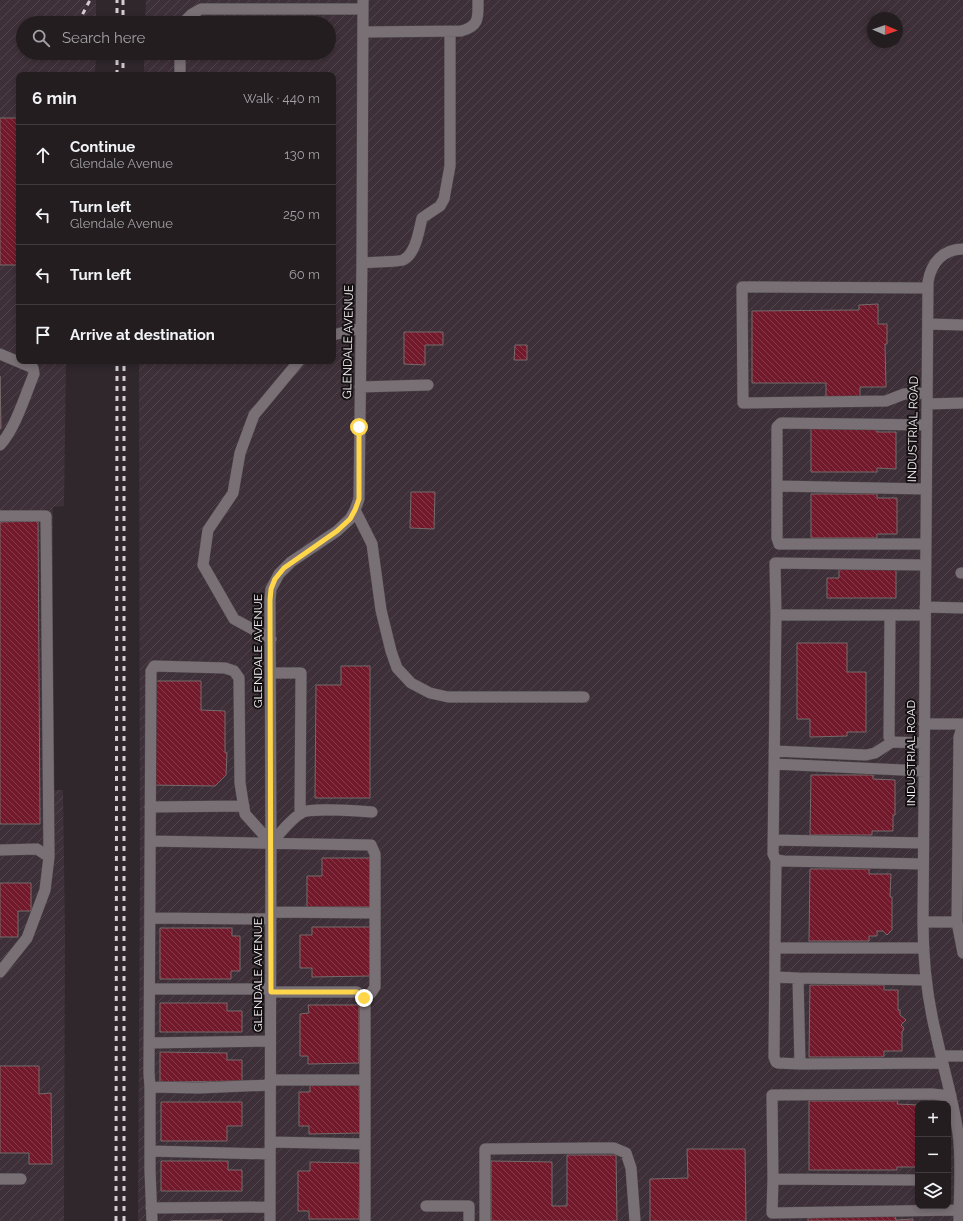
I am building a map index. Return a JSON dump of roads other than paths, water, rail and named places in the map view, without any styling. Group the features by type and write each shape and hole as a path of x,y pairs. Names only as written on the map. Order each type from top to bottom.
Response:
{"street":[{"path":"363,32 461,30 470,28 475,23 478,12 478,0"},
{"path":"190,16 201,9 363,5"},
{"name":"GLENDALE AVENUE","path":"270,1221 270,600 271,589 279,574 291,562 337,531 350,519 359,499 363,5"},
{"path":"362,263 403,260 412,253 422,218 440,206 444,199 450,166 450,30"},
{"path":"180,60 180,72"},
{"path":"963,249 950,251 941,256 933,266 928,285 742,287 743,403 886,401 904,394 963,403"},
{"name":"INDUSTRIAL ROAD","path":"928,285 922,922 926,980 932,1016 960,1133 959,1152 954,1180 960,1215"},
{"path":"928,324 963,325"},
{"path":"336,334 361,328"},
{"path":"0,354 16,361"},
{"path":"0,445 5,440 18,414 34,374 33,368 24,364"},
{"path":"271,639 234,619 203,565 208,530 233,493 240,453 254,415 296,364"},
{"path":"360,387 428,386"},
{"path":"925,544 780,544 777,538 777,427 781,423 926,425"},
{"path":"777,486 926,489"},
{"path":"355,510 372,544 381,610 391,650 397,668 411,682 430,693 448,697 584,697"},
{"path":"0,516 46,516 49,858 45,890 27,938 0,972"},
{"path":"925,565 775,563 776,615 773,854 776,860 774,1058 778,1063 800,1064 942,1060 963,1056"},
{"path":"776,615 890,615 963,608"},
{"path":"890,615 889,737 892,742"},
{"path":"152,1221 149,1073 151,671 154,666 225,668 234,671 239,678 240,783 245,814 271,843"},
{"path":"271,673 301,673 300,814"},
{"path":"924,724 963,724 959,737 957,922 963,953"},
{"path":"774,752 866,755 875,753 892,742 924,743"},
{"path":"774,764 924,771"},
{"path":"150,807 244,806"},
{"path":"271,843 296,817 304,811 322,810 372,812"},
{"path":"773,840 923,843"},
{"path":"150,841 371,845 375,854 375,987 371,993 364,998"},
{"path":"0,850 37,849 49,858"},
{"path":"776,860 923,864"},
{"path":"150,918 375,913"},
{"path":"922,922 957,922"},
{"path":"775,948 924,948"},
{"path":"775,977 926,980"},
{"path":"798,978 800,1064"},
{"path":"150,989 357,992 364,998 365,1221"},
{"path":"150,1043 270,1041"},
{"path":"150,1087 199,1088 270,1083 365,1080"},
{"path":"951,1096 932,1094 772,1095 772,1217 960,1215"},
{"path":"270,1142 365,1144"},
{"path":"485,1221 485,1149 594,1148 614,1148 626,1153 631,1168 635,1221"},
{"path":"150,1151 270,1154"},
{"path":"0,1179 21,1179"},
{"path":"773,1179 915,1180"},
{"path":"426,1206 469,1206 469,1221"},
{"path":"151,1208 270,1207"}],"railway":[{"path":"82,16 90,0"},
{"path":"117,0 117,16"},
{"path":"123,0 123,16"},
{"path":"117,60 117,72"},
{"path":"123,60 123,72"},
{"path":"116,1221 117,364"},
{"path":"124,364 124,1221"}]}
